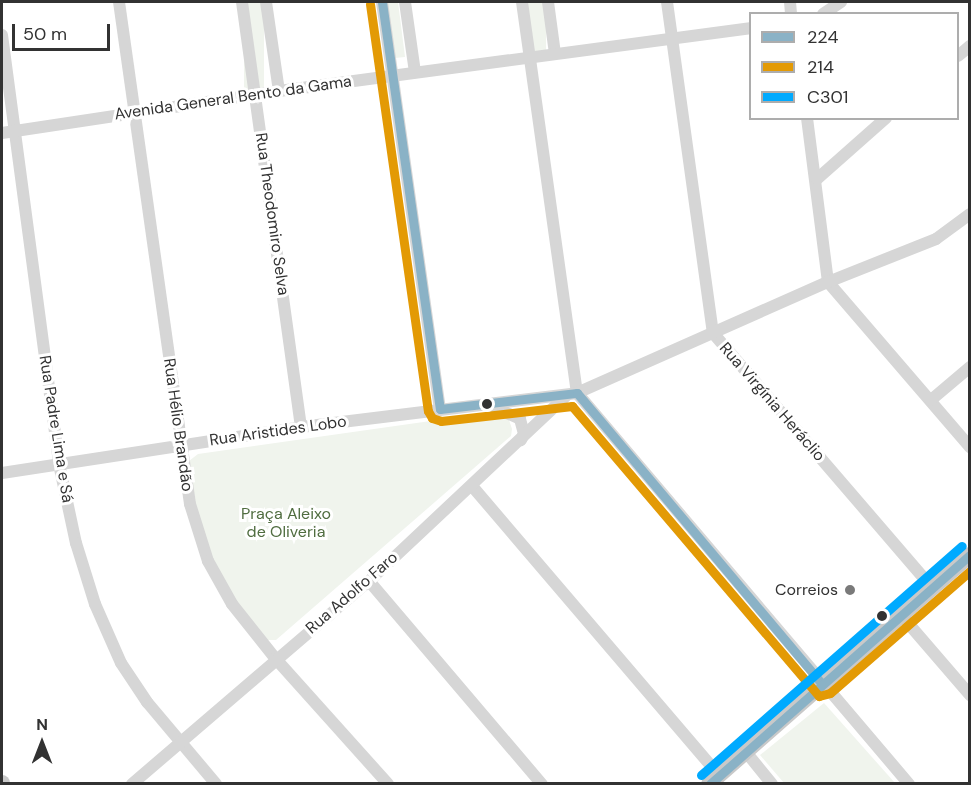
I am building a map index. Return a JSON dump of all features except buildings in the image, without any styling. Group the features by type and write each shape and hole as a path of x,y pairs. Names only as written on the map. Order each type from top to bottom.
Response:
{"main road":[{"path":"714,779 969,555"}],"street":[{"name":"Rua Hélio Brandão","path":"119,2 180,444 190,504 208,561 232,604 275,658 388,783"},
{"name":"Rua Theodomiro Selva","path":"242,2 301,427"},
{"path":"266,2 279,91"},
{"path":"382,2 440,409"},
{"path":"405,2 414,72"},
{"path":"522,2 572,395 909,783"},
{"path":"548,2 555,54"},
{"name":"Rua Virgínia Heráclio","path":"667,2 713,333 932,588"},
{"path":"826,12 841,2"},
{"name":"Avenida General Bento da Gama","path":"8,133 279,91 749,28"},
{"name":"Rua Padre Lima e Sá","path":"2,35 8,133 59,464 75,543 100,614 121,663 147,702 216,783"},
{"path":"807,120 817,179 828,282 969,447"},
{"path":"817,179 884,120"},
{"path":"572,395 828,282 936,239 969,214"},
{"path":"931,400 969,367"},
{"name":"Rua Aristides Lobo","path":"2,473 301,427 572,395"},
{"name":"Rua Adolfo Faro","path":"132,783 181,744 275,658 369,581 520,440 572,395"},
{"name":"Rua Aristides Lobo","path":"485,404 520,418 524,434 520,440"},
{"path":"472,486 714,779"},
{"path":"369,581 542,783"},
{"path":"901,615 969,695"},
{"path":"746,752 772,783"}],"green space":[{"path":"244,2 264,2 264,90 244,90"},
{"path":"386,2 398,2 405,57 395,58"},
{"path":"527,2 546,2 546,54 527,54"},
{"name":"Praça Aleixo de Oliveria","path":"487,413 503,413 508,417 512,429 511,436 276,640 267,640 235,603 212,562 197,512 189,461 198,454"},
{"path":"824,703 895,783 784,783 760,755"}],"transit line":[{"name":"224","path":"382,2 440,409 577,393 822,684"},
{"name":"214","path":"370,4 428,411 432,418 441,421 572,406 819,696 830,693 970,571"},
{"name":"C301","path":"701,775 962,546"},
{"name":"224","path":"710,784 970,555"}],"place":[{"name":"Correios","path":"850,590"}]}
